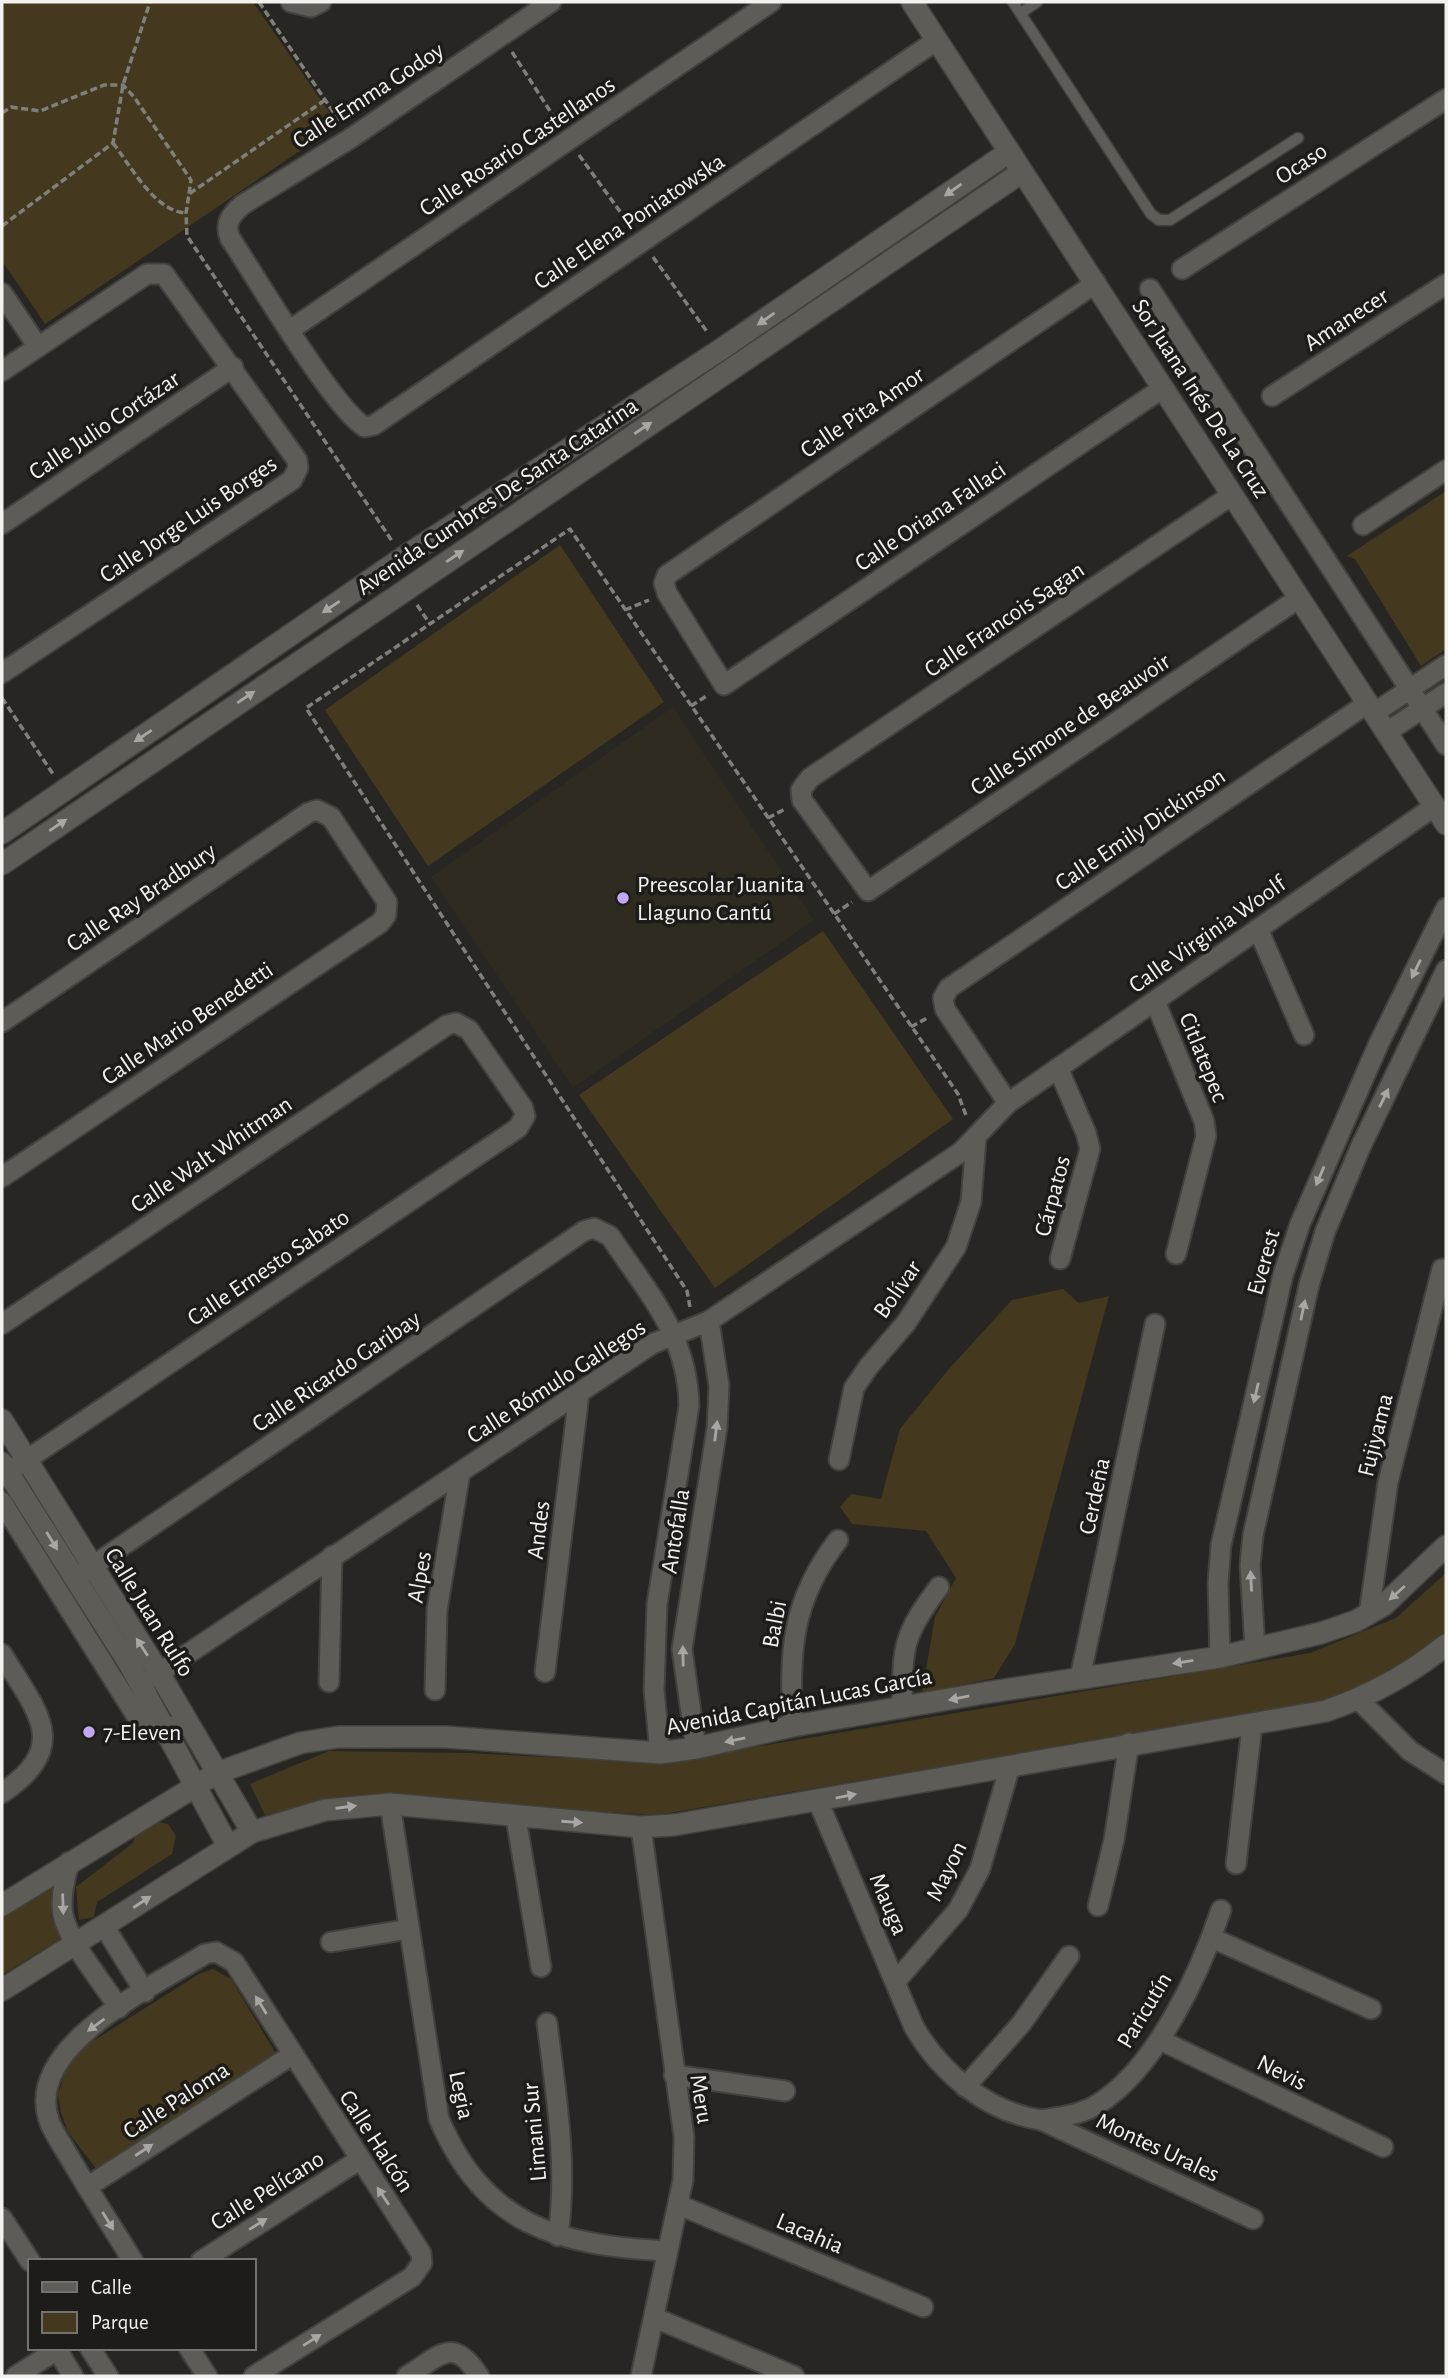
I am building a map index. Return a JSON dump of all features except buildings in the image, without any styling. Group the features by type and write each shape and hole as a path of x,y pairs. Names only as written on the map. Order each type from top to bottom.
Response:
{"street":[{"path":"291,2 303,7 320,3"},
{"name":"Calle Emma Godoy","path":"290,330 230,238 226,229 229,219 242,205 351,138 551,2"},
{"name":"Calle Rosario Castellanos","path":"290,330 771,2"},
{"name":"Sor Juana Inés De La Cruz","path":"912,2 1440,815"},
{"name":"Calle Elena Poniatowska","path":"290,330 348,413 365,427 374,425 937,40"},
{"name":"Ocaso","path":"1182,268 1446,99"},
{"name":"Avenida Cumbres De Santa Catarina","path":"2,833 408,554 720,351 1009,152"},
{"name":"Avenida Cumbres De Santa Catarina","path":"2,864 1022,172"},
{"name":"Calle Jorge Luis Borges","path":"2,673 297,475 297,460 172,279 157,272 148,274 38,347"},
{"name":"Calle Pita Amor","path":"666,590 667,575 674,569 1096,283"},
{"name":"Amanecer","path":"1272,396 1446,284"},
{"name":"Sor Juana Inés De La Cruz","path":"1150,289 1446,745"},
{"path":"2,293 38,347 2,371"},
{"name":"Calle Julio Cortázar","path":"2,524 233,367"},
{"name":"Calle Oriana Fallaci","path":"666,590 724,685 1163,388"},
{"path":"1363,525 1446,470"},
{"name":"Calle Francois Sagan","path":"868,891 802,800 803,785 1232,495"},
{"path":"408,554 423,577"},
{"name":"Calle Simone de Beauvoir","path":"868,891 1299,598"},
{"name":"Calle Emily Dickinson","path":"1008,1103 945,1009 943,998 949,988 1371,708 1410,689 1446,665"},
{"path":"1387,732 1446,693"},
{"name":"Calle Ray Bradbury","path":"2,1022 308,813 317,810 331,817 387,901"},
{"name":"Calle Virginia Woolf","path":"1008,1103 1258,929 1440,815"},
{"name":"Calle Mario Benedetti","path":"2,1177 380,923 388,909 387,901"},
{"name":"Everest","path":"1220,1657 1218,1583 1222,1545 1283,1275 1305,1212 1344,1121 1446,908"},
{"path":"1258,929 1304,1035"},
{"name":"Everest","path":"1255,1649 1250,1564 1254,1535 1309,1284 1325,1232 1360,1148 1446,970"},
{"name":"Citlatepec","path":"1155,1000 1204,1121 1206,1136 1176,1254"},
{"name":"Calle Ernesto Sabato","path":"4,1470 27,1459 518,1128 525,1116 523,1108 469,1030 462,1025 447,1025"},
{"name":"Calle Walt Whitman","path":"2,1324 447,1025"},
{"name":"Cárpatos","path":"1058,1068 1086,1133 1090,1149 1060,1259"},
{"name":"Calle Rómulo Gallegos","path":"150,1679 652,1344 702,1325 976,1139 1008,1103"},
{"name":"Bolívar","path":"839,1460 855,1388 869,1366 906,1323 956,1247 971,1202 976,1139"},
{"name":"Calle Ricardo Garibay","path":"83,1573 584,1231 594,1228 610,1236"},
{"name":"Antofalla","path":"610,1236 676,1336 689,1381 689,1406 657,1604 654,1690 660,1753"},
{"name":"Fujiyama","path":"1369,1614 1388,1482 1442,1269"},
{"name":"Cerdeña","path":"1080,1678 1155,1324"},
{"name":"Antofalla","path":"696,1748 682,1649 717,1428 719,1386 702,1325"},
{"name":"Andes","path":"545,1672 579,1394"},
{"name":"Calle Juan Rulfo","path":"2,1420 43,1486 83,1573 150,1679 188,1722 252,1832"},
{"name":"Calle Juan Rulfo","path":"4,1470 9,1506 139,1720 153,1729 166,1729"},
{"name":"Alpes","path":"435,1690 437,1610 460,1473"},
{"path":"9,1506 43,1486"},
{"name":"Calle Juan Rulfo","path":"9,1506 83,1573"},
{"name":"Balbi","path":"793,1726 792,1641 801,1604 818,1566 838,1541"},
{"name":"Avenida Capitán Lucas García","path":"2,1905 69,1861 217,1773 300,1744 338,1737 446,1737 660,1753 696,1748 793,1726 1220,1657 1321,1633 1369,1614 1401,1590 1446,1546"},
{"path":"329,1682 332,1556"},
{"path":"902,1708 903,1658 907,1635 939,1587"},
{"path":"2,1990 252,1832 326,1810 390,1804 516,1818 641,1827 818,1801 1129,1743 1252,1726 1326,1711 1359,1700 1419,1667 1446,1645"},
{"path":"2,1654 40,1718 43,1738 34,1766 24,1779 2,1793"},
{"name":"Calle Juan Rulfo","path":"150,1679 166,1729 228,1846"},
{"path":"1359,1700 1410,1751 1446,1774"},
{"path":"166,1729 188,1722"},
{"path":"1236,1864 1252,1726"},
{"path":"1098,1906 1114,1840 1129,1743"},
{"name":"Mayon","path":"896,1981 934,1941 963,1900 979,1869 1010,1766"},
{"name":"Mauga","path":"818,1801 914,2027 932,2057 965,2087"},
{"name":"Legia","path":"390,1804 439,2119 447,2138 474,2179 494,2199 536,2228 558,2236 622,2249 666,2251"},
{"path":"516,1818 541,1967"},
{"name":"Meru","path":"641,1827 684,2137 683,2180 641,2376"},
{"path":"69,1861 63,1889 63,1915 78,1944 119,2008"},
{"name":"Paricutín","path":"1041,2120 1076,2114 1097,2105 1132,2076 1160,2040 1212,1938 1221,1910"},
{"path":"104,1926 145,1992"},
{"path":"331,1942 409,1929"},
{"path":"1212,1938 1371,2009"},
{"name":"Calle Halcón","path":"132,2259 50,2123 47,2104 50,2077 70,2045 119,2008 205,1954 216,1952 226,1955 234,1962 421,2253 422,2263 412,2277 254,2376"},
{"path":"1041,2120 1013,2113 965,2087 1021,2024 1069,1956"},
{"name":"Limani Sur","path":"547,2023 562,2162 563,2200 558,2236"},
{"name":"Nevis","path":"1160,2040 1383,2147"},
{"name":"Calle Paloma","path":"87,2187 292,2055"},
{"path":"674,2075 785,2091"},
{"name":"Montes Urales","path":"1041,2120 1253,2219"},
{"name":"Calle Pelícano","path":"204,2259 359,2160"},
{"name":"Lacahia","path":"678,2205 923,2306"},
{"path":"2,2218 29,2259"},
{"path":"655,2318 794,2376"},
{"path":"16,2376 55,2350"},
{"path":"58,2350 73,2376"},
{"path":"91,2350 108,2376"},
{"path":"190,2350 207,2376"},
{"path":"407,2376 447,2351 455,2351 468,2359 479,2376"}],"lane":[{"path":"1013,2 1151,214 1159,220 1170,220 1298,138"},
{"path":"1021,13 1037,2"}],"path":[{"path":"2,226 113,142 123,85 150,2"},
{"path":"259,2 351,138"},
{"path":"502,36 569,140 720,351"},
{"path":"2,113 11,107 40,111 104,85 123,85 191,180 186,213 187,236 408,554"},
{"path":"189,194 325,100"},
{"path":"113,142 151,192 174,212 186,213"},
{"path":"702,1325 687,1292 306,708 570,529 958,1094 976,1139"},
{"path":"423,577 429,595 417,604 430,624"},
{"path":"625,610 666,590"},
{"path":"2,698 64,790"}],"shaded area":[{"name":"Preescolar Juanita Llaguno Cantú","path":"673,707 814,920 573,1088 431,877"}],"green space":[{"path":"2,2 253,2 338,125 45,324 2,261"},
{"path":"1446,491 1446,649 1421,666 1355,559 1347,556"},
{"path":"560,545 664,702 428,866 325,710"},
{"path":"823,931 953,1119 715,1288 579,1095"},
{"path":"1063,1289 1079,1303 1109,1296 1015,1644 994,1678 922,1693 935,1617 956,1578 926,1531 852,1524 840,1507 851,1494 881,1499 900,1429 948,1370 1012,1300"},
{"path":"1446,1573 1446,1632 1407,1664 1331,1700 657,1815 344,1796 265,1815 250,1784 329,1751 469,1753 660,1763 1310,1653 1396,1618"},
{"path":"154,1821 168,1824 176,1836 172,1854 97,1902 94,1917 79,1920 76,1887 133,1843 137,1831"},
{"path":"52,1886 51,1917 63,1937 2,1975 2,1918"},
{"path":"213,1969 231,1979 275,2052 97,2170 68,2132 61,2113 58,2094 67,2067 82,2048 199,1974"}],"place":[{"name":"Preescolar Juanita Llaguno Cantú","path":"623,898"},
{"name":"7-Eleven","path":"89,1732"}]}
